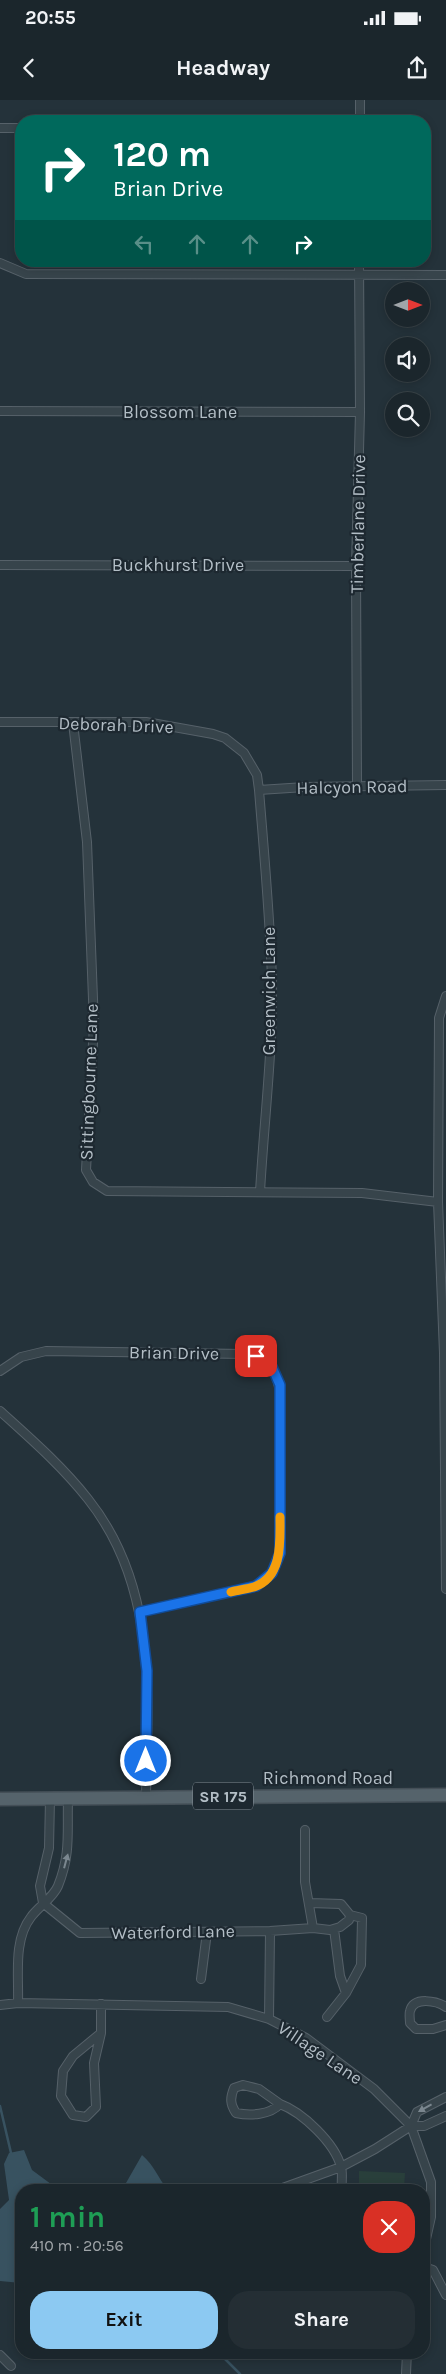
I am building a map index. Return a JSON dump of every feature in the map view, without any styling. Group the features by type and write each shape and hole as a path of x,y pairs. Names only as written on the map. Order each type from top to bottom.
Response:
{"main road":[{"name":"Richmond Road","path":"0,1799 68,1800 146,1796 446,1795"}],"street":[{"path":"360,100 360,115"},
{"path":"0,128 15,128"},
{"path":"0,263 26,274 446,274"},
{"name":"Timberlane Drive","path":"357,786 356,566 360,412 359,267"},
{"name":"Blossom Lane","path":"0,411 360,412"},
{"name":"Buckhurst Drive","path":"0,565 356,566"},
{"name":"Deborah Drive","path":"0,722 146,722 214,734 225,738 244,753 257,775 259,790"},
{"name":"Sittingbourne Lane","path":"72,722 87,842 94,1025 86,1170 93,1182 107,1191 362,1193 438,1202"},
{"name":"Halcyon Road","path":"259,790 446,785"},
{"name":"Greenwich Lane","path":"259,790 272,980 269,1095 260,1192"},
{"path":"446,996 439,1018 438,1202 444,1353 446,1589"},
{"name":"Brian Drive","path":"0,1371 21,1357 46,1351 256,1356 264,1360 277,1375 280,1396 280,1553 272,1573 256,1586 140,1612"},
{"path":"0,1411 54,1460 94,1506 115,1541 133,1586 140,1612 147,1671 146,1796"},
{"path":"43,1903 40,1886 49,1848 50,1799"},
{"path":"18,2003 19,1946 29,1919 57,1888 68,1852 68,1800"},
{"path":"304,1830 304,1882 310,1904 313,1928"},
{"name":"Waterford Lane","path":"43,1903 80,1933 334,1929"},
{"path":"310,1904 341,1904 350,1915 362,1918 361,1965 346,1993 327,2017"},
{"path":"346,1993 340,1976 334,1929 348,1920 350,1915"},
{"path":"269,2019 270,1931"},
{"path":"201,1979 207,1932"},
{"path":"446,2007 423,2001 414,2004 410,2011 410,2023 416,2029 433,2029 446,2025"},
{"name":"Village Lane","path":"0,2005 18,2003 228,2007 269,2019 306,2038 338,2061 374,2089 411,2126 431,2182 430,2222"},
{"path":"101,2004 101,2033 94,2063 96,2107 86,2117 72,2115 62,2096 63,2071 73,2056 101,2033"},
{"path":"280,2104 272,2110 245,2115 236,2113 231,2106 231,2095 234,2088 243,2085 259,2088 280,2104 305,2118 326,2139 341,2167 342,2184"},
{"path":"411,2126 417,2112 446,2097"},
{"path":"294,2184 341,2167 375,2149 411,2126 424,2126 446,2116"},
{"path":"430,2269 433,2270 446,2295"},
{"path":"0,2355 11,2366"},
{"path":"406,2374 407,2359"}],"green space":[{"path":"359,2171 405,2173 404,2184 359,2184"}],"water":[{"path":"24,2150 32,2170 51,2184 15,2184 15,2282 0,2281 0,2209 9,2200 4,2164 9,2153"},
{"path":"142,2155 150,2163 164,2184 125,2184"}],"waterway":[{"path":"0,2106 11,2153"},
{"path":"225,2359 240,2374"}],"slow traffic":[{"path":"231,1592 256,1586 272,1573 280,1553 280,1517"}],"route":[{"path":"146,1761 147,1671 140,1612 256,1586 272,1573 280,1553 280,1385 272,1367 256,1356"}]}
